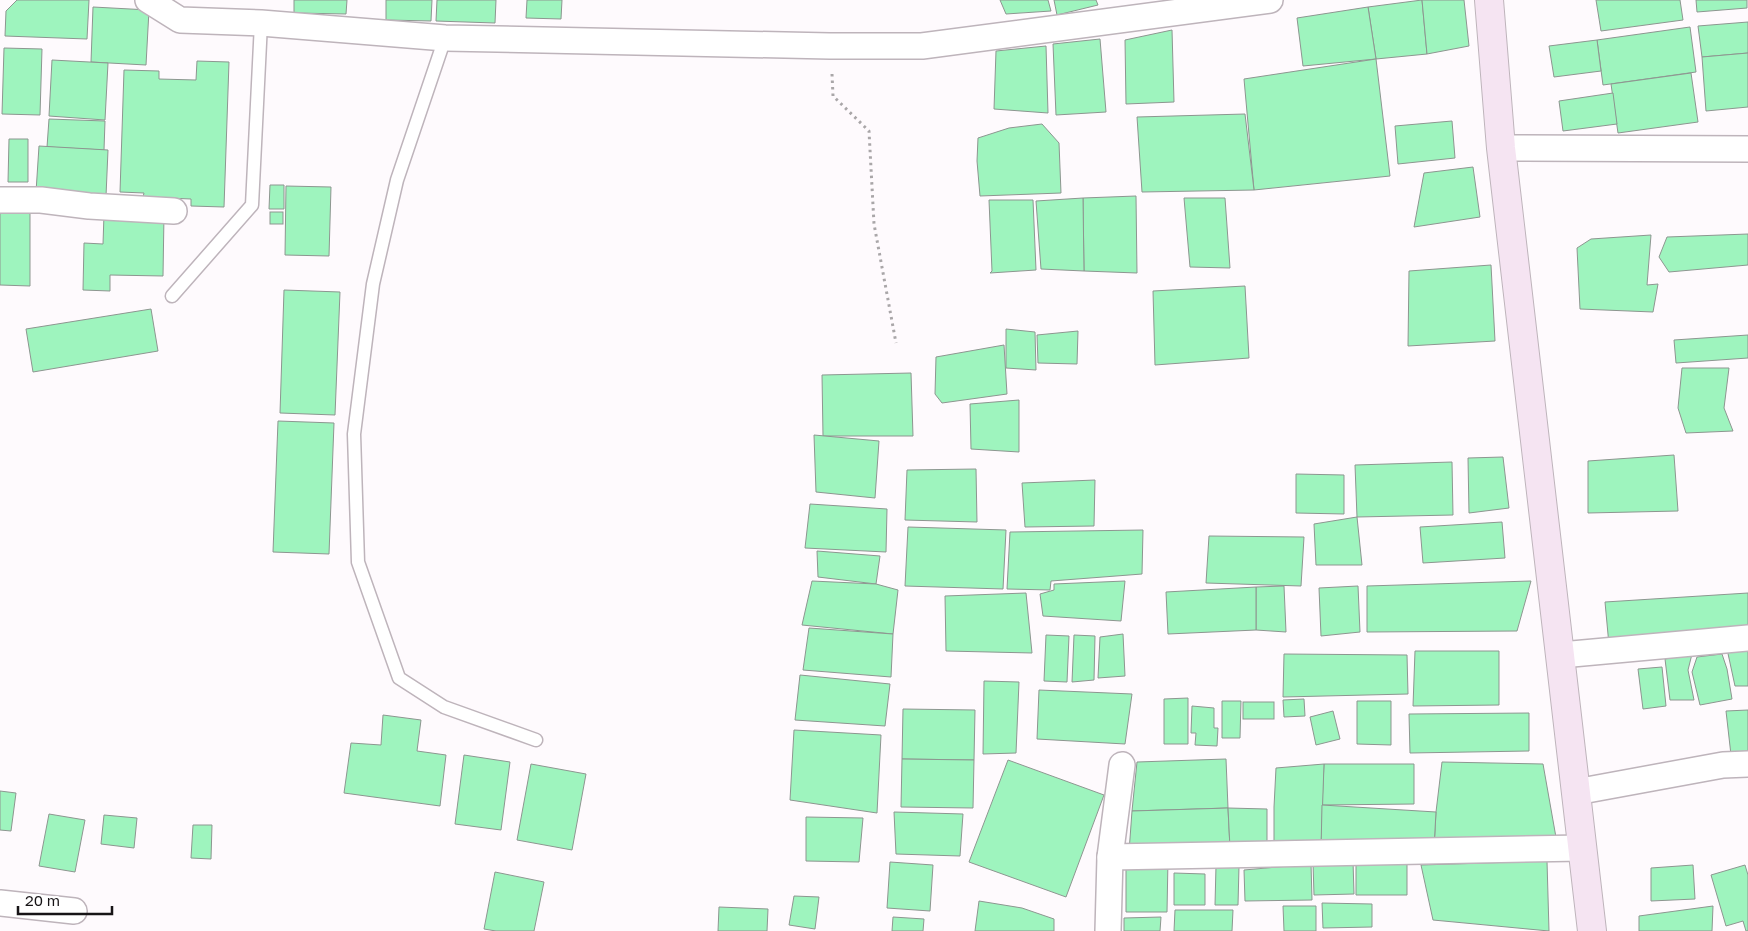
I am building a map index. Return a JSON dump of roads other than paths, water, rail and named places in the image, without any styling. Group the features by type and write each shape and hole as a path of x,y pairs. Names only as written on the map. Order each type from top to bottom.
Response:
{"main road":[{"path":"1489,0 1501,148 1592,931"}],"street":[{"path":"148,0 180,20 261,23 445,38 830,46 922,46 1270,0"},
{"path":"1501,148 1748,149"},
{"path":"0,200 41,200 89,206 174,212"},
{"path":"1560,655 1748,638"},
{"path":"1576,792 1723,765 1748,764"},
{"path":"1108,931 1110,857 1122,765"},
{"path":"1110,857 1582,848"},
{"path":"0,903 74,910"}],"lane":[{"path":"172,296 252,205 261,23"},
{"path":"445,38 397,180 374,284 354,434 358,562 399,678 444,707 536,740"}]}
